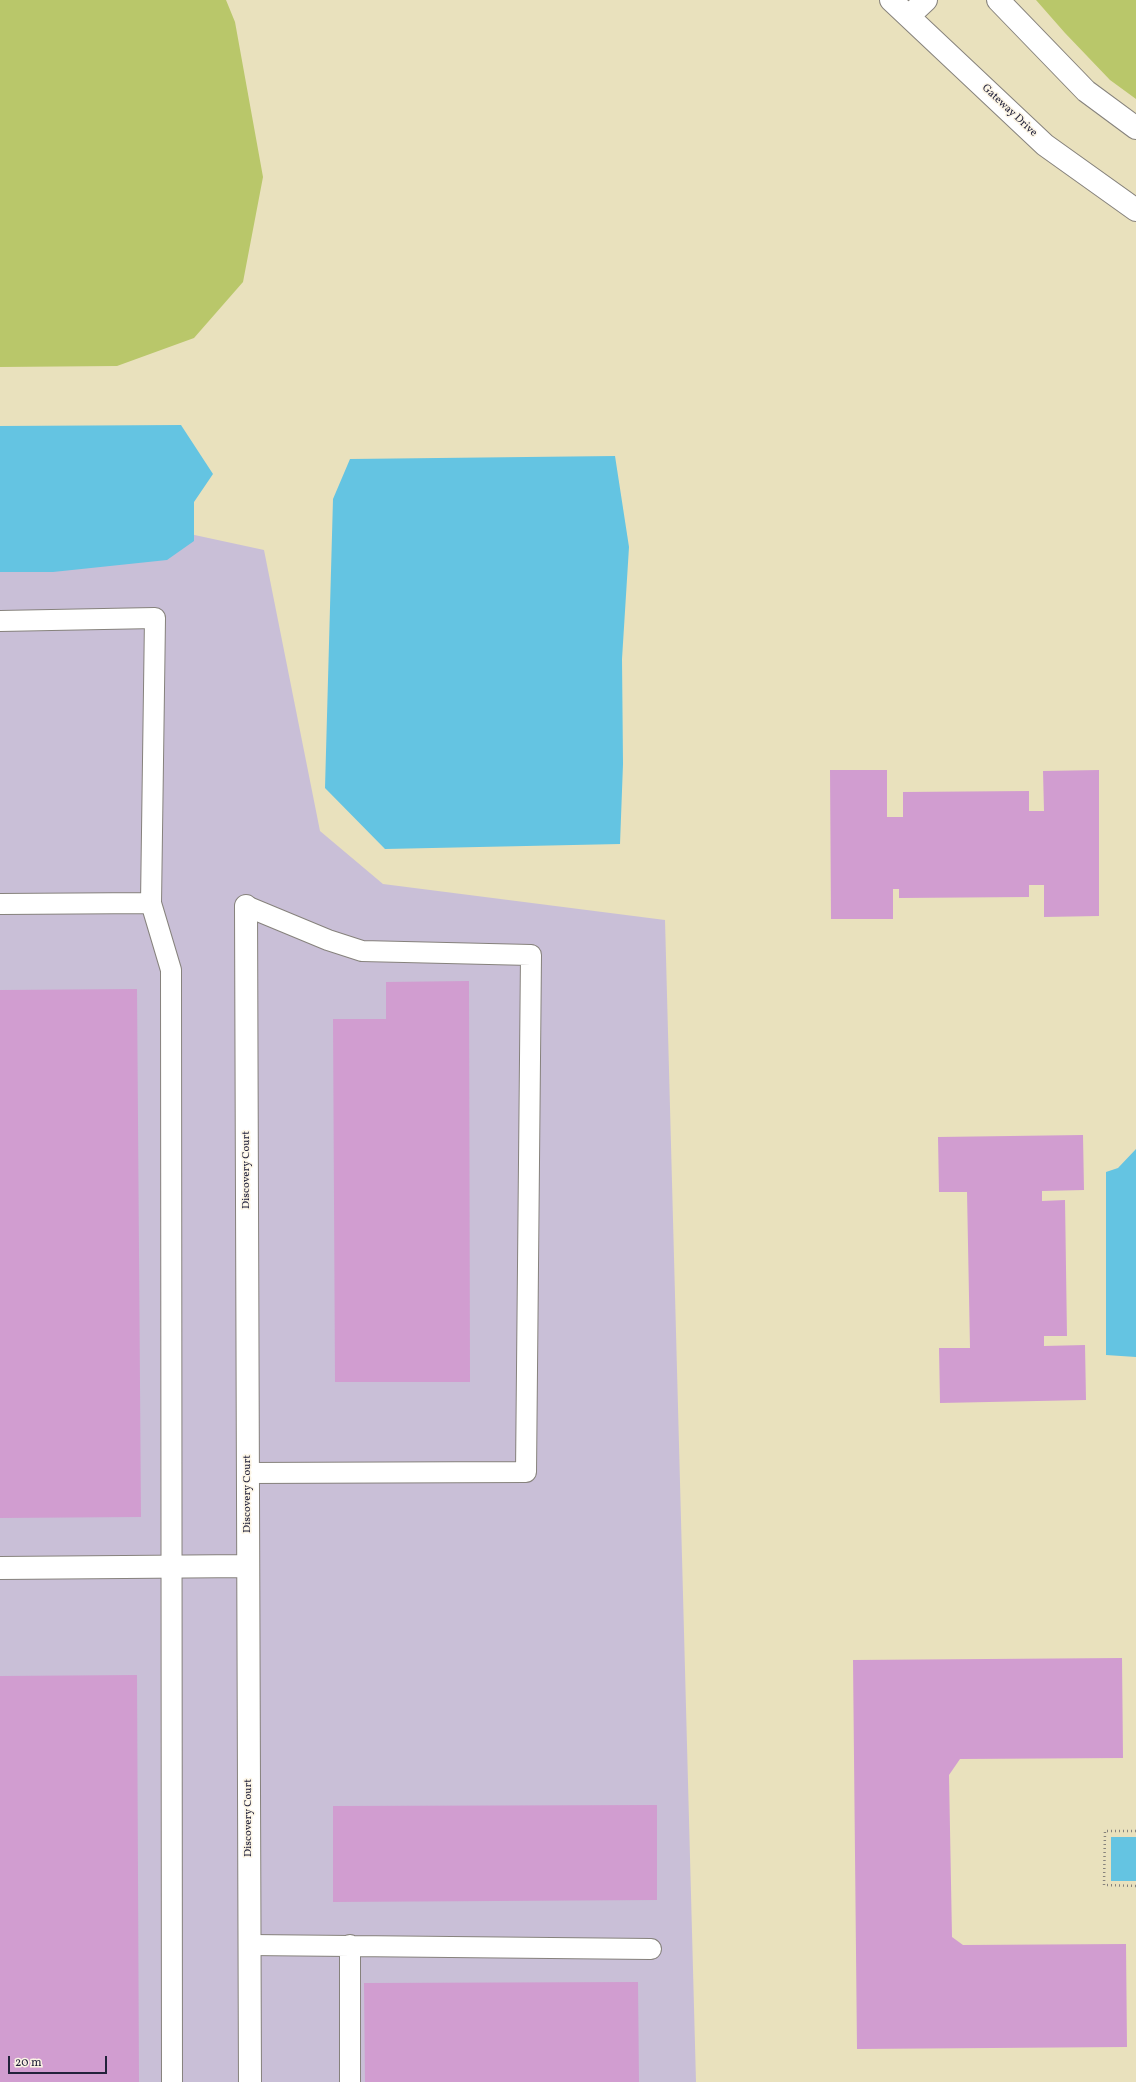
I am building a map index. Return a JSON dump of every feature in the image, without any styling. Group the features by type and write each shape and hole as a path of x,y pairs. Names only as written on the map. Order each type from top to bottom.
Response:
{"street":[{"name":"Gateway Drive","path":"891,0 1045,145 1136,210"},
{"path":"909,16 926,0"},
{"path":"998,0 1086,91 1136,128"},
{"name":"Discovery Court","path":"246,906 250,2082"},
{"path":"0,1568 248,1566"}],"lane":[{"path":"0,621 155,618 151,903 171,970 170,1567 172,2082"},
{"path":"0,904 151,903"},
{"path":"246,906 328,940 362,951 531,955 526,1472 248,1473"},
{"path":"250,1945 651,1949"},
{"path":"350,1945 350,2082"}],"path":[{"path":"1136,1831 1105,1831 1104,1885 1136,1886"}],"shaded area":[{"path":"0,493 264,550 320,831 383,884 665,920 696,2082 0,2082"}],"green space":[{"path":"0,0 226,0 235,22 263,177 243,282 194,338 117,366 0,367"},
{"path":"1036,0 1136,0 1136,99 1110,80"}],"water":[{"path":"181,425 213,474 194,502 194,541 167,560 53,572 0,572 0,426"},
{"path":"615,456 629,547 622,659 623,764 620,844 385,849 325,788 333,499 350,459"},
{"path":"1136,1149 1136,1357 1106,1355 1106,1172 1118,1168"},
{"path":"1111,1837 1136,1837 1136,1881 1111,1881"}],"building":[{"path":"830,770 887,770 887,817 903,817 903,792 1029,791 1029,811 1044,811 1043,771 1099,770 1099,916 1044,917 1044,885 1029,885 1029,897 899,898 899,889 893,889 893,919 831,919"},
{"path":"469,981 470,1382 335,1382 333,1019 386,1019 386,982"},
{"path":"137,989 141,1517 0,1518 0,990"},
{"path":"1083,1135 1084,1190 1042,1191 1042,1201 1065,1200 1067,1336 1044,1336 1044,1346 1085,1345 1086,1400 940,1403 939,1348 970,1348 967,1192 939,1192 938,1137"},
{"path":"1122,1658 1123,1758 960,1759 949,1775 952,1937 963,1945 1126,1944 1127,2047 857,2049 853,1660"},
{"path":"137,1675 139,2082 0,2082 0,1676"},
{"path":"657,1805 657,1900 333,1902 333,1806"},
{"path":"638,1982 639,2082 365,2082 364,1983"}]}
